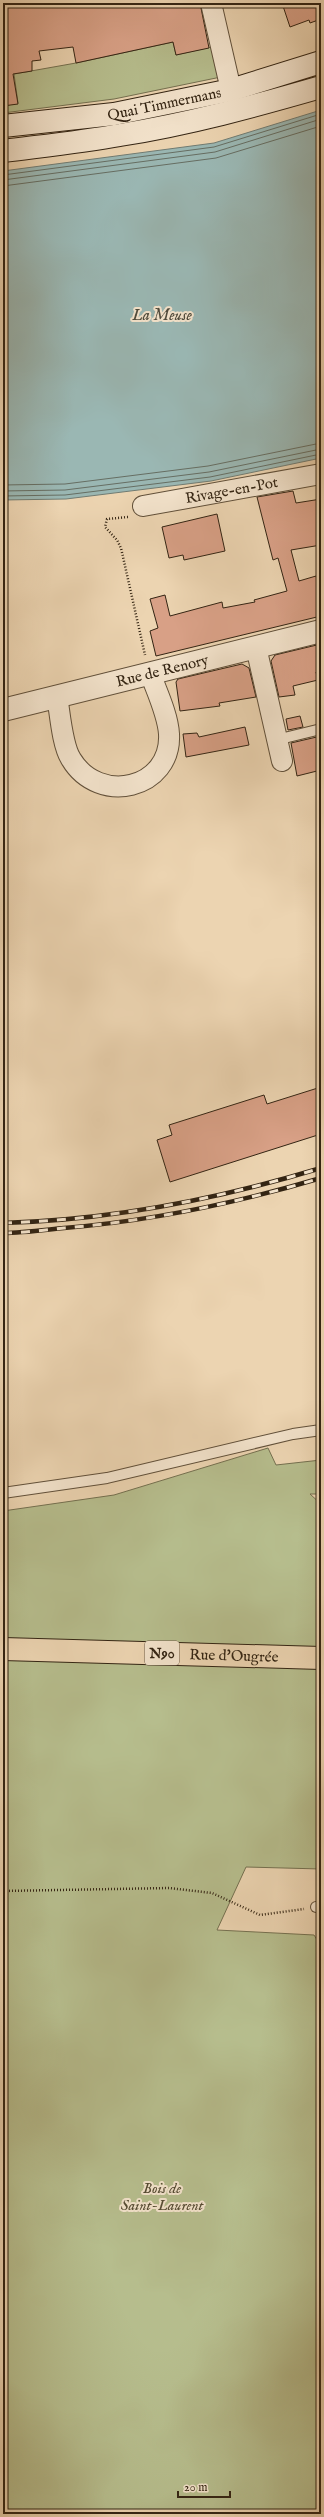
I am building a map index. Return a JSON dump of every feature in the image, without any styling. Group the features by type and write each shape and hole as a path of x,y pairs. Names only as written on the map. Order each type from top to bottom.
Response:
{"main road":[{"name":"Quai Timmermans","path":"3,126 114,114 231,90 321,62"},
{"name":"Quai Timmermans","path":"3,151 120,136 236,111 321,87"},
{"name":"Rue de Renory","path":"3,710 321,631"},
{"name":"Rue d'Ougrée","path":"3,1648 321,1658"}],"street":[{"path":"212,3 231,90"},
{"name":"Rivage-en-Pot","path":"143,506 321,474"},
{"path":"256,647 282,761"},
{"path":"57,696 70,757 80,772 94,783 110,787 128,786 143,781 152,773 167,750 169,734 150,673"}],"lane":[{"path":"276,740 321,729"},
{"path":"3,1493 107,1478 293,1434 321,1430"}],"path":[{"path":"143,506 131,517 107,519 105,527 117,540 121,548 150,673"},
{"path":"3,1891 169,1888 212,1893 260,1915 318,1907"}],"green space":[{"path":"173,42 176,55 215,46 221,77 114,99 3,113 3,106 18,103 14,74 76,63"},
{"name":"Bois de Saint-Laurent","path":"268,1448 276,1465 321,1460 321,1494 310,1494 321,1504 321,1869 246,1867 217,1930 314,1935 321,1946 321,2514 3,2514 3,1511 114,1495"}],"water":[{"name":"La Meuse","path":"321,110 321,458 211,481 66,499 3,500 3,171 214,143"}],"building":[{"path":"18,3 200,3 209,48 176,55 173,42 76,63 73,47 39,51 41,60 32,61 32,71 13,74 18,104 3,106 3,6"},
{"path":"282,3 321,3 321,19 310,23 309,20 290,27"},
{"path":"293,491 296,503 321,499 321,545 291,550 299,581 316,576 321,593 321,616 156,656 150,631 158,628 150,599 165,595 170,616 222,602 223,608 255,602 254,600 287,591 278,558 273,560 257,497"},
{"path":"217,514 225,551 184,560 183,555 169,558 162,527"},
{"path":"321,644 321,671 316,672 318,680 293,686 295,695 279,697 271,661 275,655"},
{"path":"242,664 249,668 256,697 219,703 220,706 180,711 176,682 178,679"},
{"path":"300,716 303,727 288,730 286,719"},
{"path":"245,727 249,745 186,757 183,734 197,733 199,737"},
{"path":"321,736 321,770 297,776 291,743"},
{"path":"321,1087 321,1134 170,1182 157,1140 172,1135 169,1125 264,1095 267,1104"}],"railway":[{"path":"3,1223 83,1218 164,1206 243,1189 321,1168"},
{"path":"3,1233 97,1225 161,1216 226,1203 321,1178"}]}
